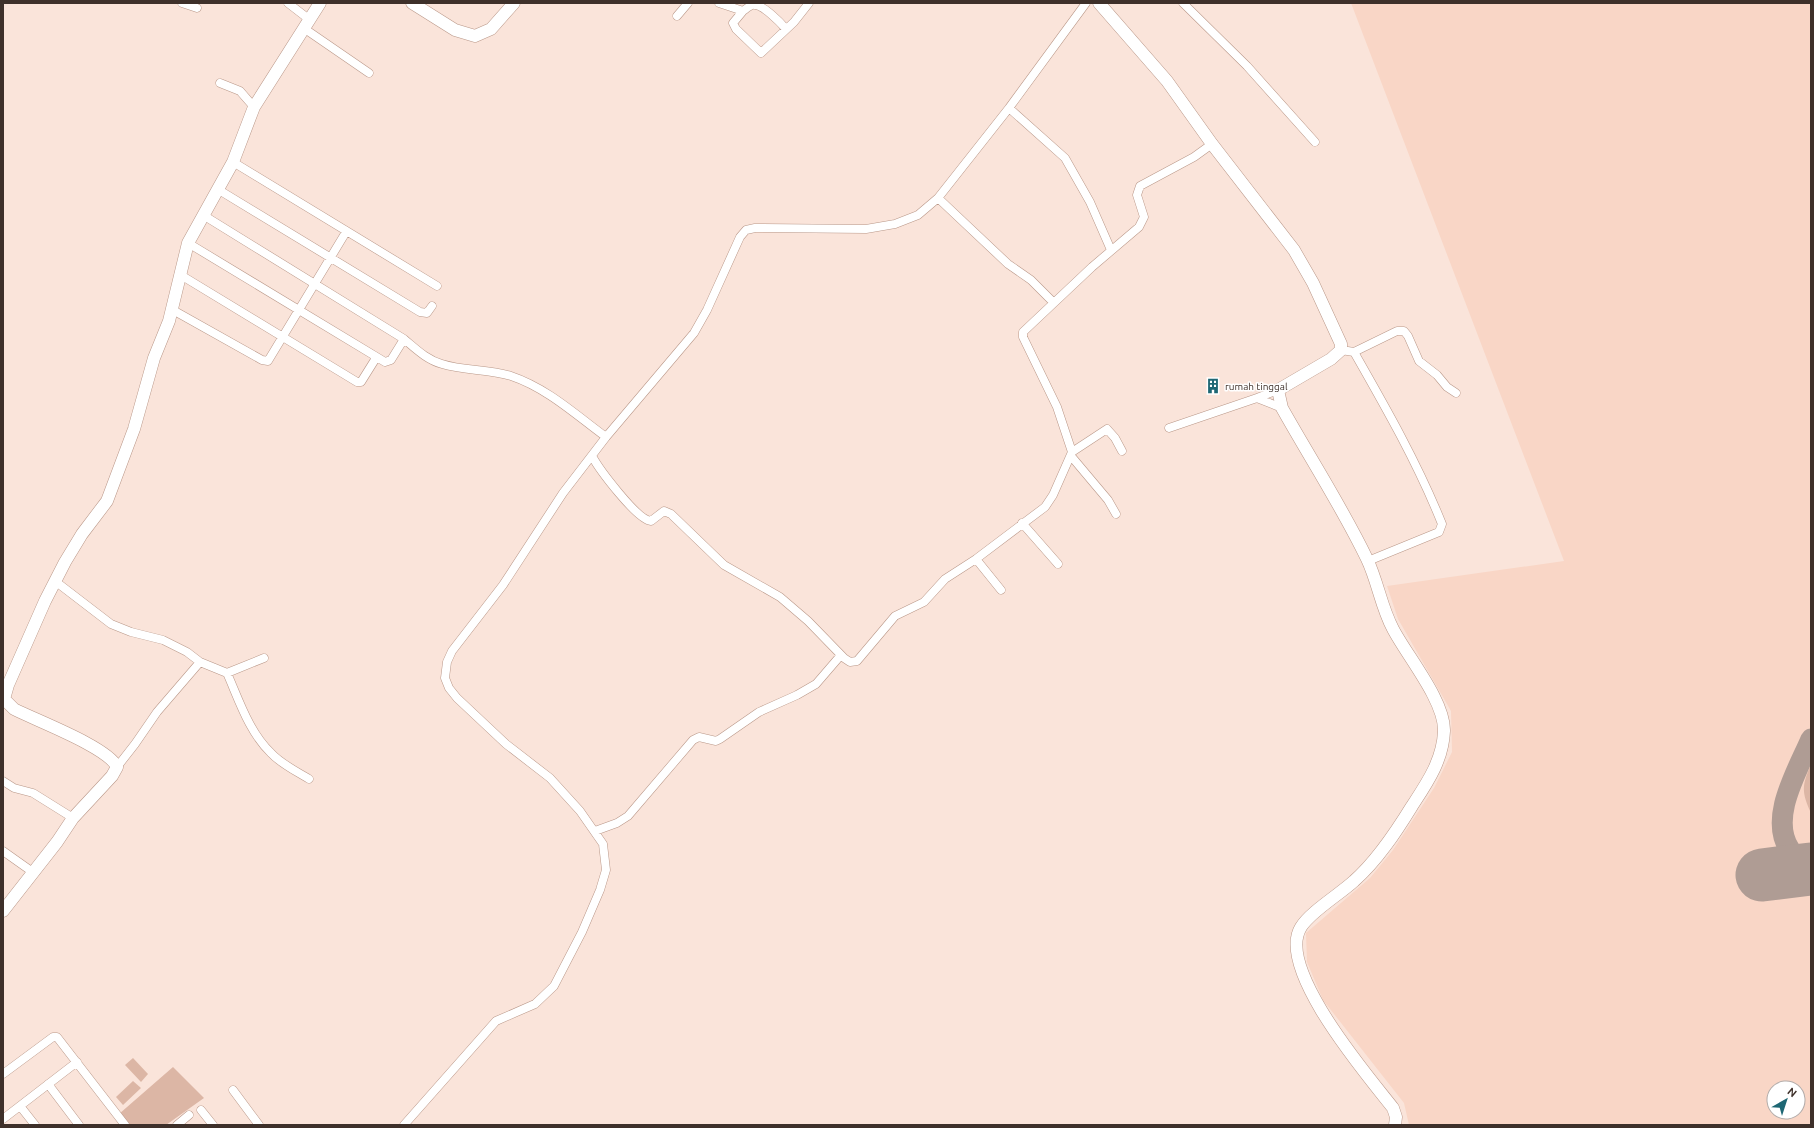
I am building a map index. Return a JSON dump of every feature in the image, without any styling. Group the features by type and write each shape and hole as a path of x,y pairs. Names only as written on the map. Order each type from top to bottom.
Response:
{"street":[{"path":"182,3 197,8"},
{"path":"288,3 308,24 369,73"},
{"path":"116,767 112,759 95,748 14,709 4,701 8,685 55,581 80,537 107,501 134,429 171,309 188,243 219,190 233,162 254,107 320,3"},
{"path":"412,3 455,30 475,36 481,35 491,29 514,3"},
{"path":"677,16 688,3"},
{"path":"719,3 743,11"},
{"path":"786,29 779,21 757,5 751,5 743,11 733,23 736,29 761,53 786,29 809,3"},
{"path":"404,1125 496,1021 502,1017 535,1004 554,986 582,932 604,879 606,863 603,844 580,811 550,778 506,744 466,707 449,688 445,678 447,662 452,651 503,585 554,506 606,437 694,333 707,310 736,244 746,230 765,228 866,229 882,227 918,215 938,198 1009,108 1086,3"},
{"path":"1099,3 1167,81 1212,144 1269,217 1304,266 1341,344 1341,350 1331,359 1278,390 1169,428"},
{"path":"1183,3 1202,24 1247,66 1315,142"},
{"path":"220,83 240,91 254,107"},
{"path":"1009,108 1065,158 1090,202 1111,250"},
{"path":"1116,514 1108,500 1071,454 1057,407 1022,334 1025,328 1053,302 1143,222 1144,217 1137,195 1140,186 1194,157 1212,144"},
{"path":"233,162 437,286"},
{"path":"219,190 424,314 427,313 432,306"},
{"path":"938,198 1008,264 1031,280 1053,302"},
{"path":"203,215 404,339 419,353 442,364 496,373 523,381 553,397 606,437"},
{"path":"171,309 266,361 315,285 346,232"},
{"path":"188,243 384,362 390,362 404,339"},
{"path":"179,274 359,382 364,379 376,358"},
{"path":"1341,350 1354,352 1397,331 1404,331 1408,336 1419,361 1437,374 1447,387 1456,393"},
{"path":"1354,352 1428,489 1442,524 1439,532 1368,561"},
{"path":"1278,390 1282,408 1347,520 1368,561 1388,620 1440,708 1444,723 1443,743 1432,775 1395,832 1362,874 1302,925 1298,934 1296,945 1306,981 1313,996 1337,1038 1393,1108 1396,1117 1395,1125"},
{"path":"1257,398 1282,408"},
{"path":"592,456 614,488 642,517 650,521 664,512 671,514 724,565 780,597 808,621 841,655 850,662 857,661 895,616 924,602 945,579 976,559 1040,511 1049,502 1071,454 1107,429 1115,438 1122,451"},
{"path":"1022,524 1058,564"},
{"path":"976,559 1001,590"},
{"path":"55,581 111,624 131,632 163,640 187,652 200,662 227,673 255,734 272,754 309,779"},
{"path":"595,831 617,823 628,816 672,763 697,737 702,736 716,741 720,739 759,712 797,695 816,684 841,655"},
{"path":"227,673 264,658"},
{"path":"3,911 34,873 73,818 112,776 116,767 135,744 157,712 200,662"},
{"path":"3,781 14,788 32,793 73,818"},
{"path":"3,851 34,873"},
{"path":"3,1074 55,1037 60,1039 125,1125"},
{"path":"3,1119 77,1062"},
{"path":"48,1084 79,1125"},
{"path":"233,1090 259,1125"},
{"path":"20,1106 34,1125"},
{"path":"201,1110 213,1125"},
{"path":"177,1125 189,1116"}],"shaded area":[{"path":"1351,3 1811,3 1811,1125 1409,1125 1404,1103 1323,1000 1307,962 1306,933 1370,878 1393,850 1434,788 1452,752 1451,711 1398,619 1387,586 1564,561"},
{"path":"1811,764 1811,813 1804,794 1804,783"},
{"path":"133,1058 148,1074 141,1082 125,1065"},
{"path":"173,1067 204,1098 166,1125 127,1125 119,1114"},
{"path":"133,1081 141,1088 123,1105 116,1097"}],"taxiway":[{"path":"1811,739 1787,794 1782,824 1784,837 1796,859 1801,863 1811,866"}],"runway":[{"path":"1762,875 1811,869"}],"place":[{"name":"rumah tinggal","path":"1213,386"}]}
